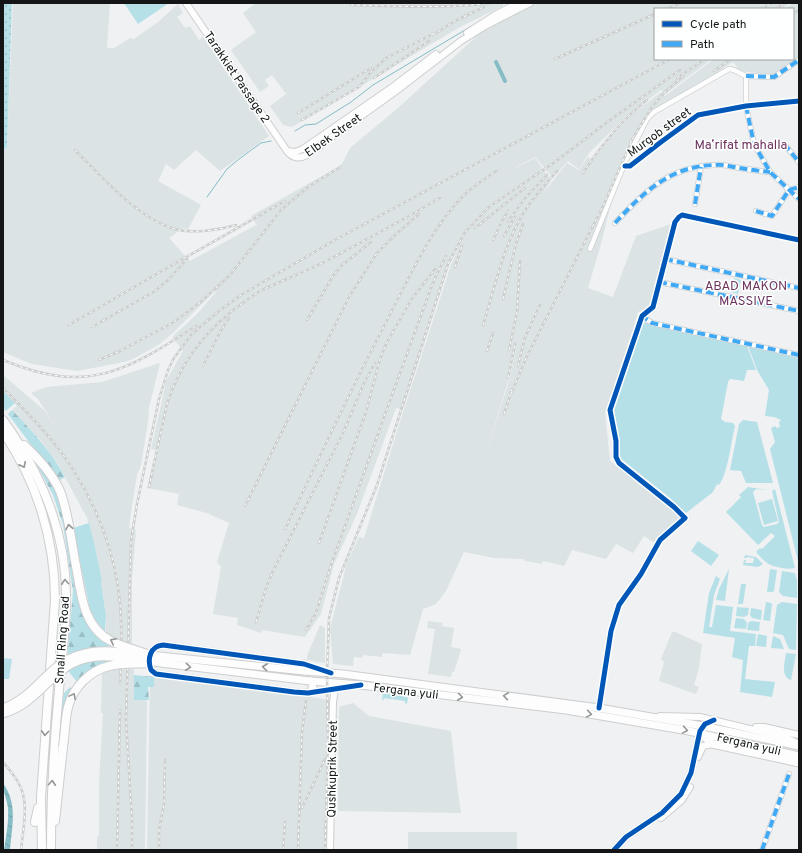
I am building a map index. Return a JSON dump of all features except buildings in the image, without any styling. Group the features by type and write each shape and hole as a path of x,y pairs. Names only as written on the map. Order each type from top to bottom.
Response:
{"highway":[{"name":"Small Ring Road","path":"3,420 33,467 52,512 59,537 66,582 66,610 59,684 55,799 51,850"},
{"name":"Small Ring Road","path":"3,432 24,468 41,509 48,532 54,569 55,600 41,797 42,850"},
{"path":"15,437 38,458 53,478 60,491 86,610 91,622 97,630 112,642 149,659"},
{"path":"34,822 41,797 46,800 55,799 64,747 68,707 74,693 85,679 99,669 149,659"}],"main road":[{"name":"Fergana yuli","path":"3,708 26,696 65,661 80,654 103,650 149,659 310,681 361,685 566,710 699,733 799,756"},
{"name":"Fergana yuli","path":"3,714 30,700 58,673 79,661 101,657 304,667 331,673 599,708 703,726 799,745"},
{"path":"308,693 312,691 313,688 310,681"},
{"path":"699,733 712,744 799,763"}],"street":[{"name":"Tarakkiet Passage 2","path":"186,3 287,151"},
{"name":"Elbek Street","path":"287,151 295,152 303,149 394,86 460,37 483,22 518,3"},
{"name":"Elbek Street","path":"287,151 295,158 300,158 307,155 462,41 485,26 530,3"},
{"name":"Murgob street","path":"590,249 625,162 647,119 651,115 658,109 727,70 731,69 746,76 774,77 799,60"},
{"path":"746,76 746,106 754,144 770,172 799,199"},
{"name":"Murgob street","path":"625,166 630,166 698,115 746,106 799,102"},
{"path":"784,144 789,152 799,162"},
{"path":"615,223 644,193 678,172 716,165 770,172"},
{"path":"695,204 701,167"},
{"path":"756,211 772,216 789,190 799,187"},
{"path":"599,708 611,631 619,605 641,574 660,540 684,518 674,507 622,466 616,457 616,441 610,410 642,316 653,306 675,222 682,215 799,240"},
{"path":"666,259 799,288"},
{"path":"660,282 799,311"},
{"path":"642,316 652,323 799,355"},
{"path":"304,667 163,645 154,648 150,654 149,661 151,670 156,674 294,692 324,693 335,689 361,685"},
{"path":"310,681 333,702"},
{"name":"Qushkuprik Street","path":"330,850 333,702 335,689"},
{"name":"Fergana yuli","path":"641,716 700,717 787,738 799,745"},
{"path":"614,850 626,837 662,813 681,794 691,773 699,733 703,726 714,720"},
{"name":"Fergana yuli","path":"746,728 764,727 799,735"},
{"path":"619,850 628,839 663,817 682,800 691,785 701,748 704,745 712,744"},
{"path":"762,850 789,774"}],"shaded area":[{"path":"13,3 110,3 107,48 114,48 130,38 134,39 158,22 178,4 183,13 177,17 185,28 190,26 199,40 203,37 269,136 220,171 196,150 174,170 166,164 158,181 201,205 188,229 183,228 169,238 190,261 256,225 258,227 251,216 340,166 350,148 398,108 478,35 505,18 538,3 790,3 783,8 654,8 654,60 711,60 665,94 661,90 628,115 590,152 579,169 568,161 553,178 535,157 495,178 535,158 551,180 544,192 567,163 579,170 588,157 593,160 611,137 632,115 661,92 665,96 713,60 794,60 794,8 786,8 793,3 799,3 799,57 773,75 740,71 733,62 650,117 625,164 611,204 588,288 613,297 636,236 674,223 652,306 638,312 625,357 605,412 610,461 669,504 682,517 655,543 644,536 633,553 616,544 606,559 572,550 564,566 543,561 542,564 525,561 523,559 494,558 464,552 446,591 436,604 423,609 410,655 382,653 382,657 363,655 362,658 354,657 353,666 333,664 330,628 347,563 359,537 364,538 451,265 462,240 449,266 403,410 396,408 357,514 334,564 321,614 305,637 262,630 261,633 237,625 238,618 213,614 221,567 217,562 229,523 207,513 177,505 179,494 147,488 156,450 151,449 166,381 183,351 172,337 197,314 216,292 214,288 212,289 214,291 207,299 160,344 133,359 124,362 77,371 32,364 3,352 3,152 7,147","holes":["517,344 510,378 484,460 509,378"]},
{"path":"256,3 503,3 503,6 460,27 292,127 283,125 270,106 286,94 272,75 265,80 269,86 260,92 231,50 256,32 243,13"},
{"path":"160,363 149,408 141,465 137,475 129,528 136,530 132,577 132,644 114,638 106,633 106,616 102,580 87,518 59,466 41,441 12,410 17,406 3,391 3,375 45,411 59,432 38,399 31,393 46,387 102,382"},
{"path":"428,621 443,623 442,626 454,628 451,647 461,649 451,677 428,674 435,629 427,628"},
{"path":"320,625 325,628 325,663 307,660 307,656"},
{"path":"672,632 702,644 699,668 694,685 699,687 696,694 659,681 664,662 661,659"},
{"path":"134,669 134,700 147,700 145,850 97,850 97,837 99,836 99,784 103,713 101,713 102,673 111,670"},
{"path":"150,676 208,681 329,700 327,850 147,850"},
{"path":"353,703 369,716 451,731 461,813 338,811 339,707"},
{"path":"408,832 517,832 517,850 408,850"}],"green space":[{"path":"3,3 12,3 7,147 3,151"},
{"path":"124,3 169,3 138,24"},
{"path":"734,278 741,280 738,294 731,292"},
{"path":"642,322 747,346 756,370 747,370 744,381 730,379 728,382 721,419 725,422 733,423 735,426 725,473 719,485 717,484 713,492 686,513 669,497 620,458 620,445 614,410"},
{"path":"748,346 799,358 799,565 770,449 775,442 771,428 776,426 776,428 780,427 779,422 781,420 774,417 765,416 769,390 757,370"},
{"path":"3,391 15,403 6,411 3,408"},
{"path":"12,410 47,450 65,477 58,481 8,414"},
{"path":"743,420 757,422 773,483 746,483 741,471 730,470 739,424"},
{"path":"36,459 52,481 60,497 79,597 109,644 107,663 90,670 77,682 69,672 66,672 73,591 63,525 53,495 34,460"},
{"path":"748,487 768,490 756,489 753,492 762,525 764,527 777,524 779,522 772,491 775,489 795,568 787,569 777,567 764,561 756,552 760,548 762,549 775,536 771,533 758,545 726,512 741,497 739,495"},
{"path":"772,499 778,521 764,525 758,503"},
{"path":"89,523 102,580 101,582 106,616 105,632 96,621 90,610 73,528"},
{"path":"698,541 719,555 711,566 691,551"},
{"path":"745,555 756,557 763,564 758,567 743,565 744,560 746,560 745,563 753,563 754,558 744,558"},
{"path":"729,569 725,601 716,600 719,589"},
{"path":"770,569 777,570 774,591 767,592"},
{"path":"782,571 795,573 797,581 797,598 783,596 779,592"},
{"path":"716,576 720,579 714,595 709,627 712,627 716,605 733,607 730,631 756,634 755,646 749,646 745,679 775,682 772,697 740,692 743,660 732,657 735,638 703,633 709,593"},
{"path":"741,584 746,584 743,604 738,604"},
{"path":"766,602 772,604 770,621 763,620"},
{"path":"782,602 797,604 795,650 789,649 783,635 773,633 777,605"},
{"path":"737,607 749,608 748,615 744,617 736,616"},
{"path":"751,608 762,610 761,620 752,618 750,615"},
{"path":"736,618 744,619 747,623 746,629 734,628"},
{"path":"751,621 760,622 759,631 747,630 748,623"},
{"path":"758,634 767,636 766,647 756,646"},
{"path":"773,636 780,639 784,649 771,648"},
{"path":"786,653 796,654 791,680 785,675 784,672"},
{"path":"3,658 12,659 9,679 3,679"},
{"path":"134,675 154,677 154,687 148,687 149,700 134,700"},
{"path":"70,687 72,689 57,785 62,695"},
{"path":"384,693 407,697 407,703 405,704 405,701 384,698 383,701 382,699"}],"water":[{"path":"3,783 11,799 13,815 10,850 4,850 8,813"}],"waterway":[{"path":"295,131 305,125 316,124 351,102 373,85 475,24"},
{"path":"496,62 505,81"},
{"path":"207,197 227,169 261,143 271,141"}],"railway":[{"path":"351,5 439,7 491,3"},
{"path":"669,8 680,3"},
{"path":"764,8 772,3"},
{"path":"777,8 784,3"},
{"path":"433,35 455,21 484,7"},
{"path":"794,13 799,10"},
{"path":"555,59 654,14"},
{"path":"302,120 359,87 371,72 386,58 437,32"},
{"path":"374,78 429,41"},
{"path":"132,850 132,820 126,720 131,541 137,504 159,399 168,370 174,358 191,335 219,311 241,295 335,240 668,60"},
{"path":"677,78 704,60"},
{"path":"714,71 730,60"},
{"path":"298,113 371,68"},
{"path":"325,850 329,618 339,578 377,485 448,264 465,232 489,207 555,162 680,70"},
{"path":"630,143 652,107 663,94 683,76"},
{"path":"583,173 612,134 647,100"},
{"path":"511,394 527,356 605,202 633,138"},
{"path":"75,150 121,196 134,207 161,224 175,229 189,231 214,230 236,225"},
{"path":"99,360 120,351 174,322 202,301 230,275 281,210 308,187 340,167"},
{"path":"285,529 357,379 418,259 439,225 451,209 464,195 496,171"},
{"path":"483,325 510,239 531,201 557,171"},
{"path":"508,221 526,197 547,175"},
{"path":"475,228 525,188"},
{"path":"149,487 167,404 172,390 192,353 210,331 232,311 262,290 326,261 440,198"},
{"path":"69,325 285,201"},
{"path":"493,240 508,211"},
{"path":"245,506 349,297 377,253 419,214"},
{"path":"504,236 515,217"},
{"path":"503,299 516,244 523,224"},
{"path":"307,320 333,276 342,265 371,242"},
{"path":"455,267 462,246"},
{"path":"306,630 316,613 331,565 392,395 434,280 446,256"},
{"path":"92,327 155,291 168,280 187,259"},
{"path":"509,350 517,312 520,261"},
{"path":"319,543 366,412 380,359 386,344 411,300 435,269"},
{"path":"518,366 525,337 540,305"},
{"path":"203,366 220,332 229,318"},
{"path":"3,360 32,370 59,376 82,377 104,373 126,366 148,356 196,326"},
{"path":"487,351 493,333"},
{"path":"508,378 515,344"},
{"path":"256,622 266,588 273,571 343,433 364,383 375,363"},
{"path":"3,388 38,424 62,453 84,488 102,527 109,547 120,599 120,684"},
{"path":"504,414 512,389"},
{"path":"298,850 302,732 306,701"},
{"path":"117,850 120,710"},
{"path":"302,808 325,759"},
{"path":"159,850 159,830 164,804 165,760"},
{"path":"3,762 18,782 24,798 25,815 21,850"},
{"path":"283,850 285,822"}],"marked path":[{"path":"746,76 774,77 799,60"},
{"path":"746,106 754,144 770,172 799,199"},
{"path":"784,144 799,162"},
{"path":"615,223 648,191 659,183 684,170 720,165 770,172"},
{"path":"695,204 701,167"},
{"path":"756,211 772,216 789,190 799,187"},
{"path":"665,259 799,288"},
{"path":"659,282 799,311"},
{"path":"643,315 642,316 652,323 799,355"},
{"path":"762,850 789,774"}],"cycle path":[{"path":"625,166 630,166 698,115 746,106 799,101"},
{"path":"599,708 611,631 619,605 641,574 660,540 685,518 674,507 619,463 616,457 616,441 610,410 642,316 653,307 675,222 682,215 799,240"},
{"path":"331,673 304,664 163,645 152,650 149,662 151,670 156,674 294,692 308,693 361,685"},
{"path":"614,850 626,837 662,813 681,794 691,773 700,731 705,724 714,720"}],"district":[{"name":"Maʼrifat mahalla","path":"741,144"},
{"name":"ABAD MAKON MASSIVE","path":"746,292"}]}
